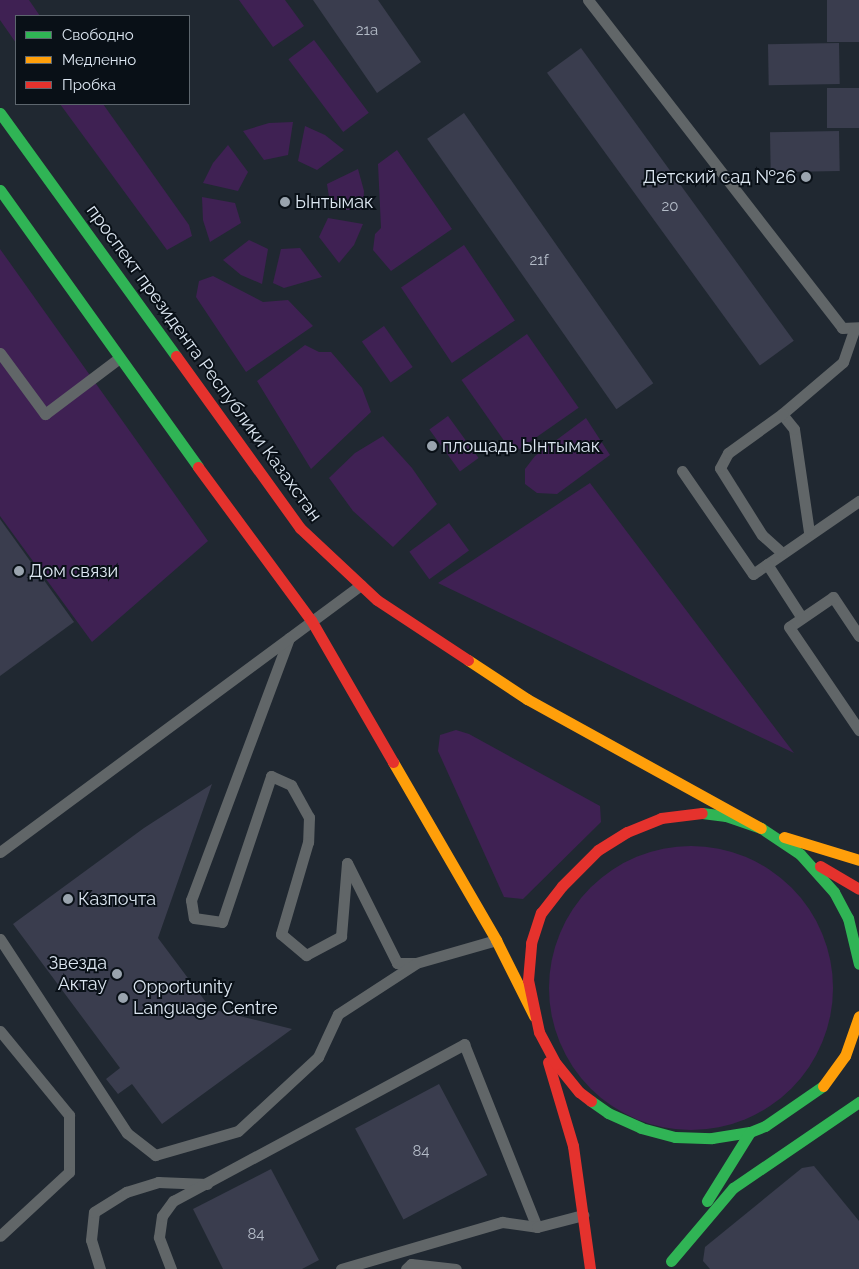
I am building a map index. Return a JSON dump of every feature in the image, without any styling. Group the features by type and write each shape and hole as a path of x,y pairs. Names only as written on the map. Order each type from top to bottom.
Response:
{"main road":[{"name":"проспект президента Республики Казахстан","path":"0,113 300,528 377,600 527,699 765,830"},
{"path":"0,190 118,359 311,620 496,940 534,1016"},
{"path":"590,1269 573,1146 534,1016 528,980 531,943 541,912 598,850 627,832 661,818 695,812 726,816 859,860"},
{"path":"765,830 800,854 859,889"},
{"path":"800,854 834,892 848,918 859,964"},
{"path":"765,1126 823,1086 845,1056 859,1016"},
{"path":"539,1032 556,1064 579,1092 608,1113 641,1128 675,1137 712,1138 750,1132 825,1101"},
{"path":"669,1265 733,1188 858,1104"},
{"path":"669,1265 750,1132"}],"lane":[{"path":"588,0 842,328 857,328 843,362 782,414 728,452 720,468 762,535 782,552"},
{"path":"0,353 45,414 118,359"},
{"path":"782,414 794,429 810,532"},
{"path":"682,471 753,574 810,532 859,500"},
{"path":"768,564 802,618"},
{"path":"2,849 361,585"},
{"path":"859,636 833,597 789,627 859,730"},
{"path":"289,638 190,900 194,918 222,922 271,776 291,785 309,817 308,842 281,934 306,955 341,936 347,862 397,963 416,963 496,940"},
{"path":"0,939 126,1133 155,1155 238,1132 318,1057 338,1014 416,963"},
{"path":"0,1031 69,1115 69,1172 0,1236"},
{"path":"171,1269 159,1237 162,1216 173,1201 209,1184 464,1044 537,1227"},
{"path":"100,1269 90,1240 94,1212 126,1192 158,1182 209,1184"},
{"path":"341,1269 502,1222 537,1227 583,1215"},
{"path":"406,1269 411,1264 456,1269"}],"shaded area":[{"path":"0,0 29,0 39,15 15,15 15,42 0,20"},
{"path":"239,0 285,0 304,26 273,47"},
{"path":"314,40 369,113 343,132 288,59"},
{"path":"61,105 104,105 189,225 192,236 167,250"},
{"path":"293,122 288,155 264,160 243,131 269,123"},
{"path":"305,126 325,135 344,150 317,170 298,161"},
{"path":"228,145 248,172 238,191 203,183 213,163"},
{"path":"397,150 452,229 391,271 373,250 375,234 381,228 378,164"},
{"path":"358,169 364,191 363,210 331,210 327,184"},
{"path":"202,197 235,203 241,223 210,242 203,220"},
{"path":"328,218 363,224 354,245 339,263 319,237"},
{"path":"249,240 268,249 262,284 241,275 223,260"},
{"path":"464,245 515,320 452,363 401,287"},
{"path":"300,248 322,277 284,288 273,283 281,249"},
{"path":"0,249 208,541 92,642 0,516"},
{"path":"213,276 263,302 288,300 313,326 246,372 196,297 199,281"},
{"path":"384,326 413,367 391,382 362,341"},
{"path":"527,334 579,408 513,454 461,380"},
{"path":"305,345 319,352 331,352 362,388 371,412 311,469 257,381"},
{"path":"448,416 479,458 460,472 429,430"},
{"path":"586,418 610,455 557,494 537,493 525,484 525,469 535,456"},
{"path":"383,436 412,468 437,504 393,547 353,511 329,478 355,453"},
{"path":"590,483 794,753 438,583"},
{"path":"449,523 469,551 429,579 409,552"},
{"path":"456,730 469,734 600,806 601,822 523,899 504,897 438,751 440,735"},
{"path":"691,846 719,849 745,857 770,870 792,887 809,909 822,934 830,960 833,988 830,1016 822,1042 809,1067 792,1089 770,1106 745,1119 719,1127 691,1130 663,1127 637,1119 612,1106 590,1089 573,1067 560,1042 552,1016 549,988 552,960 560,934 573,909 590,887 612,870 637,857 663,849"}],"building":[{"path":"313,0 378,0 421,62 377,93"},
{"path":"827,0 859,0 859,42 827,42"},
{"path":"839,43 840,84 769,85 768,44"},
{"path":"581,48 794,341 760,366 547,73"},
{"path":"827,88 859,88 859,128 827,128"},
{"path":"464,113 653,383 616,409 427,139"},
{"path":"839,131 840,171 771,172 770,132"},
{"name":"Дом связи","path":"0,519 74,622 0,676"},
{"name":"Звезда Актау","path":"212,784 158,938 211,1009 292,1029 162,1124 132,1084 118,1094 106,1079 120,1068 13,924 144,828"},
{"path":"439,1084 487,1175 403,1220 355,1129"},
{"path":"814,1166 859,1221 859,1269 710,1269 703,1261 705,1247 802,1168"},
{"path":"271,1169 319,1260 302,1269 223,1269 193,1209"}],"traffic: fast":[{"path":"0,113 176,356"},
{"path":"0,190 198,467"},
{"path":"702,813 726,816 761,828 800,854 834,892 848,918 859,964"},
{"path":"591,1101 608,1113 641,1128 675,1137 712,1138 750,1132 765,1126 823,1086"},
{"path":"671,1261 733,1188 859,1102"},
{"path":"707,1201 750,1132"}],"traffic: slow":[{"path":"468,660 527,699 761,828"},
{"path":"393,762 496,940 534,1016"},
{"path":"784,837 859,860"},
{"path":"823,1086 845,1056 859,1016"}],"traffic: jam":[{"path":"176,356 300,528 377,600 468,660"},
{"path":"198,467 311,620 393,762"},
{"path":"591,1101 579,1092 556,1064 539,1032 528,980 531,943 541,913 562,886 598,850 627,832 661,818 702,813"},
{"path":"820,866 859,889"},
{"path":"548,1062 573,1146 590,1269"}],"place":[{"name":"Детский сад №26","path":"806,177"},
{"name":"Ынтымак","path":"285,202"},
{"name":"площадь Ынтымак","path":"432,446"},
{"name":"Дом связи","path":"19,571"},
{"name":"Казпочта","path":"68,899"},
{"name":"Звезда Актау","path":"117,974"},
{"name":"Opportunity Language Centre","path":"123,998"}]}
